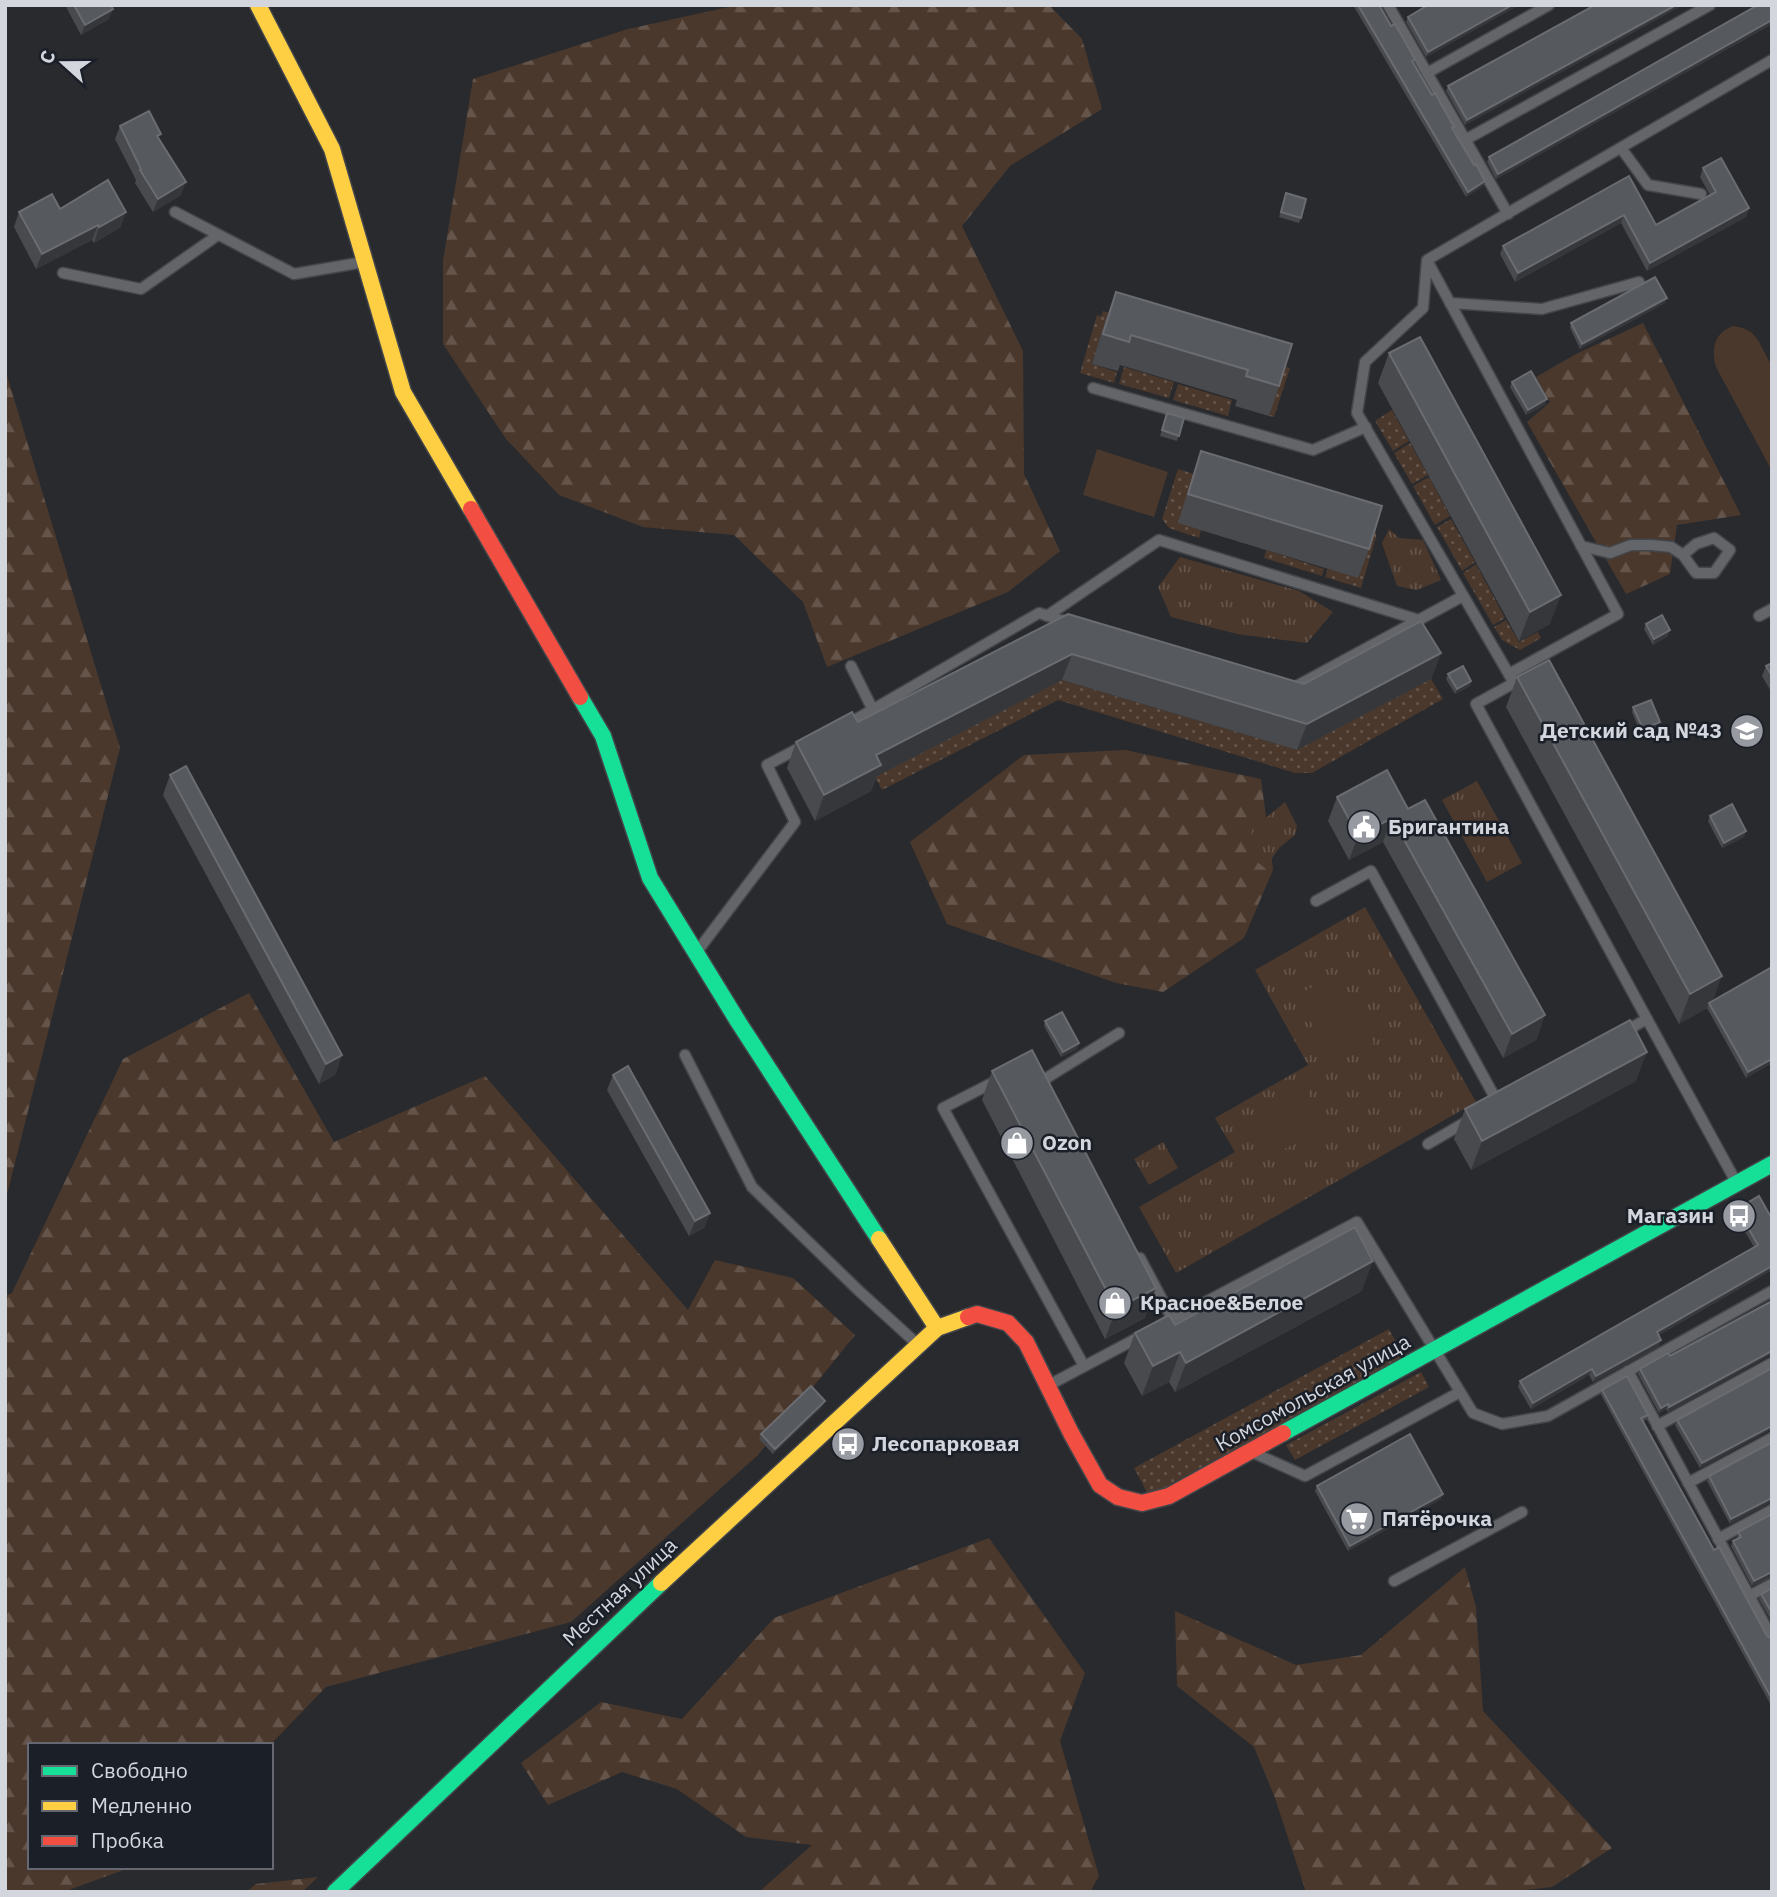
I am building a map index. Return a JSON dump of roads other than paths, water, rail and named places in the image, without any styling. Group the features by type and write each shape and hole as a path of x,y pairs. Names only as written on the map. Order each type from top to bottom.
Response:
{"main road":[{"path":"258,5 332,149 403,392 603,736 650,878 747,1034 937,1328"},
{"name":"Комсомольская улица","path":"937,1328 977,1314 1008,1323 1026,1342 1100,1485 1118,1497 1142,1503 1169,1496 1772,1164"},
{"name":"Местная улица","path":"335,1892 576,1662 937,1328"}],"lane":[{"path":"1388,5 1508,214"},
{"path":"1427,73 1549,5"},
{"path":"1465,140 1710,5"},
{"path":"1427,260 1772,60"},
{"path":"1621,148 1648,185 1701,194"},
{"path":"175,212 294,274 365,262"},
{"path":"63,273 141,289 218,235"},
{"path":"1427,260 1618,614 1509,674"},
{"path":"1427,260 1423,308 1366,362 1357,413 1514,683 1476,704 1737,1184"},
{"path":"1450,303 1542,309 1639,282"},
{"path":"1093,388 1313,450 1366,428"},
{"path":"1581,546 1610,553 1631,545 1671,547 1683,555 1696,573 1714,573 1730,550 1714,538 1696,544 1683,555"},
{"path":"1047,616 1159,540 1419,620"},
{"path":"1276,686 1289,690 1463,596"},
{"path":"1759,616 1772,609"},
{"path":"835,730 1039,614 1085,628"},
{"path":"851,666 873,710"},
{"path":"696,953 795,822 767,765 812,741"},
{"path":"1316,901 1371,871 1499,1103"},
{"path":"1613,1038 1647,1019"},
{"path":"1052,1091 1043,1074 1119,1033"},
{"path":"685,1055 752,1187 918,1345"},
{"path":"1005,1076 943,1108 1084,1366"},
{"path":"1487,1110 1510,1097"},
{"path":"1428,1144 1475,1117"},
{"path":"1047,1386 1357,1222 1473,1413 1502,1424 1548,1416 1772,1291"},
{"path":"1135,1247 1173,1320"},
{"path":"1657,1426 1772,1363"},
{"path":"1628,1371 1772,1639"},
{"path":"1251,1451 1305,1476 1460,1392"},
{"path":"1688,1483 1772,1438"},
{"path":"1718,1539 1772,1510"},
{"path":"1394,1581 1522,1513"},
{"path":"1749,1596 1772,1584"}],"place":[{"name":"Детский сад №43","path":"1747,731"},
{"name":"Бригантина","path":"1364,827"},
{"name":"Ozon","path":"1017,1143"},
{"name":"Магазин","path":"1739,1216"},
{"name":"Красное&Белое","path":"1115,1303"},
{"name":"Лесопарковая","path":"848,1444"},
{"name":"Пятёрочка","path":"1357,1519"}]}
